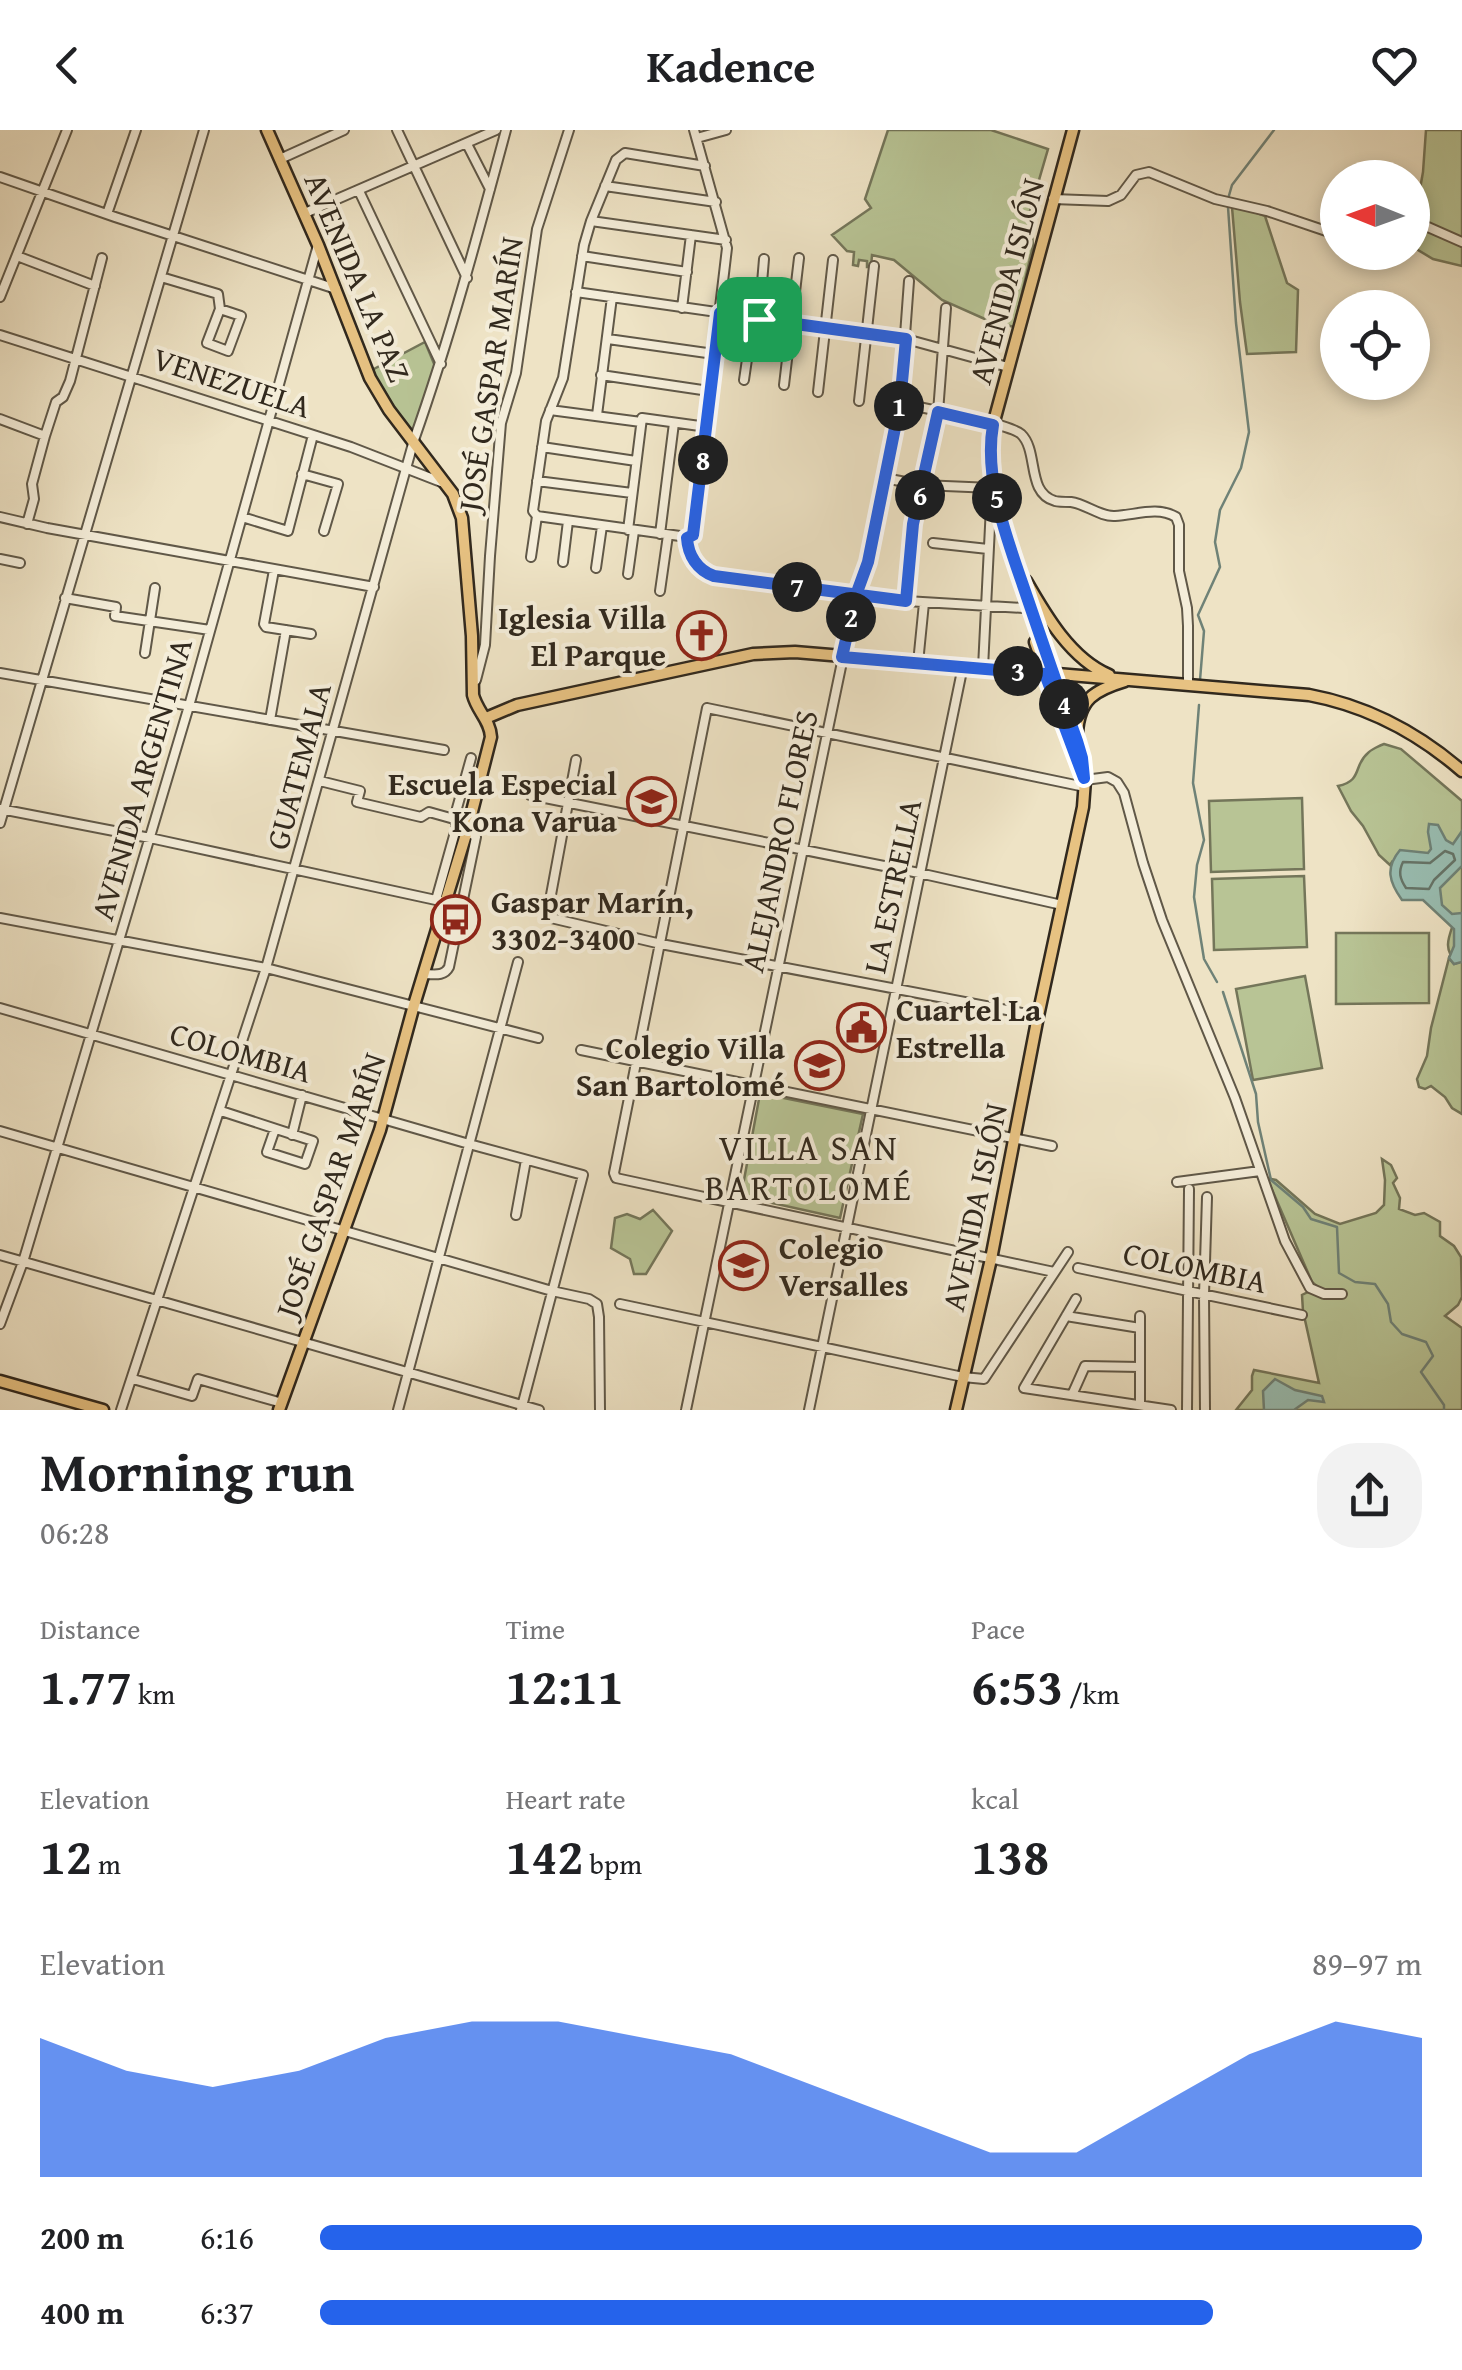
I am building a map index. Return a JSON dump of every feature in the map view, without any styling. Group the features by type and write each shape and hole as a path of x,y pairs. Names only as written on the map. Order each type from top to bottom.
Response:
{"main road":[{"name":"AVENIDA LA PAZ","path":"268,130 370,378 389,410 456,499 462,518 472,621 472,689 477,708 486,718"},
{"name":"AVENIDA ISLÓN","path":"1073,130 993,425 990,455 992,485 1085,782"},
{"path":"1016,563 1073,652 1099,671 1128,680"},
{"path":"486,718 517,704 782,651 1294,694 1353,706 1410,732 1462,771"},
{"name":"AVENIDA ISLÓN","path":"956,1410 991,1259 1083,807 1082,758 1049,674"},
{"path":"1077,741 1078,716 1090,698 1106,687 1128,680"},
{"name":"JOSÉ GASPAR MARÍN","path":"280,1406 383,1120 441,901 467,831 491,737 486,718"},
{"path":"0,1381 103,1410"}],"street":[{"path":"0,297 66,130"},
{"path":"107,214 136,130"},
{"path":"0,824 204,130"},
{"path":"280,159 344,130"},
{"path":"397,130 467,278"},
{"path":"305,213 496,130"},
{"name":"GUATEMALA","path":"121,1410 266,968 414,440 467,278 506,130"},
{"name":"JOSÉ GASPAR MARÍN","path":"472,689 485,645 502,423 518,363 537,228 569,130"},
{"path":"706,166 625,154 616,160 591,221 582,256 564,378 546,421 532,511 537,516 687,538 693,535 727,248 706,166 695,134 726,130"},
{"path":"467,144 490,189"},
{"path":"1053,199 1108,201 1134,177 1146,172 1320,230"},
{"path":"0,177 336,289"},
{"path":"605,186 716,202"},
{"path":"359,191 441,364"},
{"path":"591,221 726,240"},
{"path":"1430,228 1462,242"},
{"path":"682,308 691,235"},
{"name":"AVENIDA ARGENTINA","path":"0,1324 24,1262 189,706 318,245"},
{"path":"17,256 95,286"},
{"path":"582,256 687,272"},
{"path":"27,524 44,436 56,402 63,397 70,381 102,258"},
{"path":"784,385 799,258"},
{"path":"744,380 764,259"},
{"path":"818,392 833,260"},
{"path":"858,401 874,266"},
{"path":"161,276 218,294 220,309 207,343 228,351 241,316 220,309"},
{"name":"ALEJANDRO FLORES","path":"686,1410 801,849 856,595 868,562 900,403 909,281"},
{"path":"576,292 906,339 1008,367"},
{"path":"597,415 612,297"},
{"path":"906,601 913,524 938,412 946,308"},
{"name":"VENEZUELA","path":"0,334 313,435 446,484"},
{"path":"608,339 714,354"},
{"path":"602,375 709,391"},
{"path":"900,403 1008,428 1023,436 1037,482 1052,501 1112,516 1152,512 1176,518 1179,571 1187,608 1188,685"},
{"path":"550,410 707,427"},
{"path":"0,419 44,436"},
{"path":"628,574 641,420"},
{"path":"660,591 674,423"},
{"path":"242,517 288,531 313,435"},
{"path":"542,446 636,460"},
{"path":"302,474 338,484 325,528 337,528"},
{"path":"884,478 922,484 992,485 983,668"},
{"path":"537,480 632,493"},
{"path":"335,495 345,498"},
{"path":"531,558 537,516"},
{"path":"0,517 374,588"},
{"path":"563,562 568,521"},
{"path":"596,568 602,526"},
{"path":"687,538 694,561 714,576 924,603 1027,605"},
{"path":"933,543 988,549"},
{"path":"0,559 20,563"},
{"path":"274,570 264,624 311,634"},
{"path":"144,653 155,588"},
{"path":"65,598 116,607 115,616 210,630"},
{"path":"918,663 924,603"},
{"path":"270,720 286,630"},
{"name":"LA ESTRELLA","path":"809,1410 962,666"},
{"path":"0,672 444,750"},
{"path":"1054,1272 615,1176 707,708 944,758 1085,782 1108,777 1118,782 1162,920 1235,1098 1285,1241 1310,1288 1324,1294 1342,1294"},
{"path":"2,809 441,901 456,825 454,818 471,758"},
{"path":"576,760 548,911 550,918 660,944 1038,1016"},
{"path":"320,781 360,791 357,802 421,818 429,812 454,818"},
{"path":"530,795 1062,905"},
{"name":"JOSÉ GASPAR MARÍN","path":"424,974 441,974 449,967 476,837 467,831"},
{"path":"0,918 266,968 538,1038"},
{"path":"398,1410 518,962"},
{"name":"COLOMBIA","path":"0,1008 583,1175 552,1291"},
{"path":"581,1050 1052,1146"},
{"path":"292,1135 302,1096"},
{"path":"221,1111 275,1129 313,1142 306,1164 268,1152 275,1129"},
{"path":"0,1131 589,1300 597,1304 599,1317 600,1410"},
{"path":"516,1215 526,1160"},
{"path":"1178,1182 1260,1172"},
{"path":"1187,1410 1189,1189"},
{"path":"1205,1410 1207,1197"},
{"path":"1188,1221 1206,1222"},
{"path":"620,1304 984,1380 1068,1252"},
{"path":"0,1255 539,1410"},
{"name":"COLOMBIA","path":"1078,1268 1302,1315"},
{"path":"522,1408 552,1291"},
{"path":"1076,1299 1024,1388 1171,1410"},
{"path":"1066,1316 1140,1328"},
{"path":"1140,1316 1140,1405"},
{"path":"1072,1395 1085,1366 1140,1367"},
{"path":"133,1379 192,1396 198,1379 280,1406"},
{"path":"54,1410 58,1397"}],"green space":[{"path":"888,130 991,130 1048,149 1030,211 1033,246 1014,327 942,300 894,260 872,255 871,267 867,267 867,261 859,260 858,266 853,265 854,252 847,251 832,235 871,208 865,199"},
{"path":"1426,130 1462,130 1462,266 1430,257 1430,160 1424,160"},
{"path":"1232,207 1265,216 1287,283 1298,290 1296,352 1247,354"},
{"path":"425,342 435,366 414,434 383,396 372,370"},
{"path":"1384,744 1401,749 1462,801 1462,1114 1431,1086 1419,1087 1417,1079 1427,1056 1449,958 1457,963 1448,948 1454,922 1392,862 1390,865 1379,855 1338,786 1355,777 1363,758"},
{"path":"1302,798 1304,869 1211,872 1209,801"},
{"path":"1304,876 1307,947 1214,950 1212,879"},
{"path":"1336,933 1429,933 1429,1003 1336,1004"},
{"path":"1305,976 1322,1068 1253,1080 1236,989"},
{"path":"764,1094 863,1114 840,1218 741,1196 759,1099"},
{"path":"1382,1159 1391,1165 1397,1178 1393,1183 1400,1198 1399,1209 1415,1215 1424,1213 1440,1222 1440,1236 1461,1257 1462,1297 1445,1316 1462,1328 1462,1410 1236,1410 1252,1390 1254,1370 1319,1383 1302,1295 1318,1287 1312,1282 1267,1178 1276,1180 1315,1214 1340,1224 1376,1213 1384,1205"},
{"path":"653,1210 672,1231 646,1274 634,1274 630,1259 611,1248 615,1218 627,1214 640,1219"}],"water":[{"path":"1429,824 1438,825 1446,840 1453,844 1462,831 1462,866 1440,888 1442,905 1452,914 1462,913 1462,962 1454,964 1449,958 1454,929 1423,900 1402,900 1390,875 1400,850 1428,853"},
{"path":"1275,1379 1295,1390 1322,1396 1324,1402 1308,1400 1294,1410 1264,1410 1263,1391"}],"waterway":[{"path":"1228,199 1232,185 1274,130"},
{"path":"1200,680 1204,631 1198,615 1220,567 1215,542 1220,510 1241,468 1249,432 1228,207"},
{"path":"1199,705 1193,783 1204,840 1194,897 1204,959 1217,982"},
{"path":"1223,992 1256,1094 1271,1180 1303,1207 1311,1219 1337,1227 1339,1273 1355,1282 1375,1284 1388,1304 1391,1322 1402,1334 1426,1342 1433,1356 1421,1372 1444,1410"}],"place":[{"name":"Iglesia Villa El Parque","path":"701,635"},
{"name":"Escuela Especial Kona Varua","path":"652,801"},
{"name":"Gaspar Marín, 3302-3400","path":"456,919"},
{"name":"Cuartel La Estrella","path":"861,1027"},
{"name":"Colegio Villa San Bartolomé","path":"820,1065"},
{"name":"Colegio Versalles","path":"744,1265"}],"district":[{"name":"VILLA SAN BARTOLOMÉ","path":"809,1167"}],"route":[{"path":"759,319 720,313 693,535 687,538 694,561 714,576 856,595 906,601 913,524 938,412 993,425 992,482 1077,741 1084,778 1045,674 842,657 856,595 868,562 900,403 906,339 759,319"}]}
